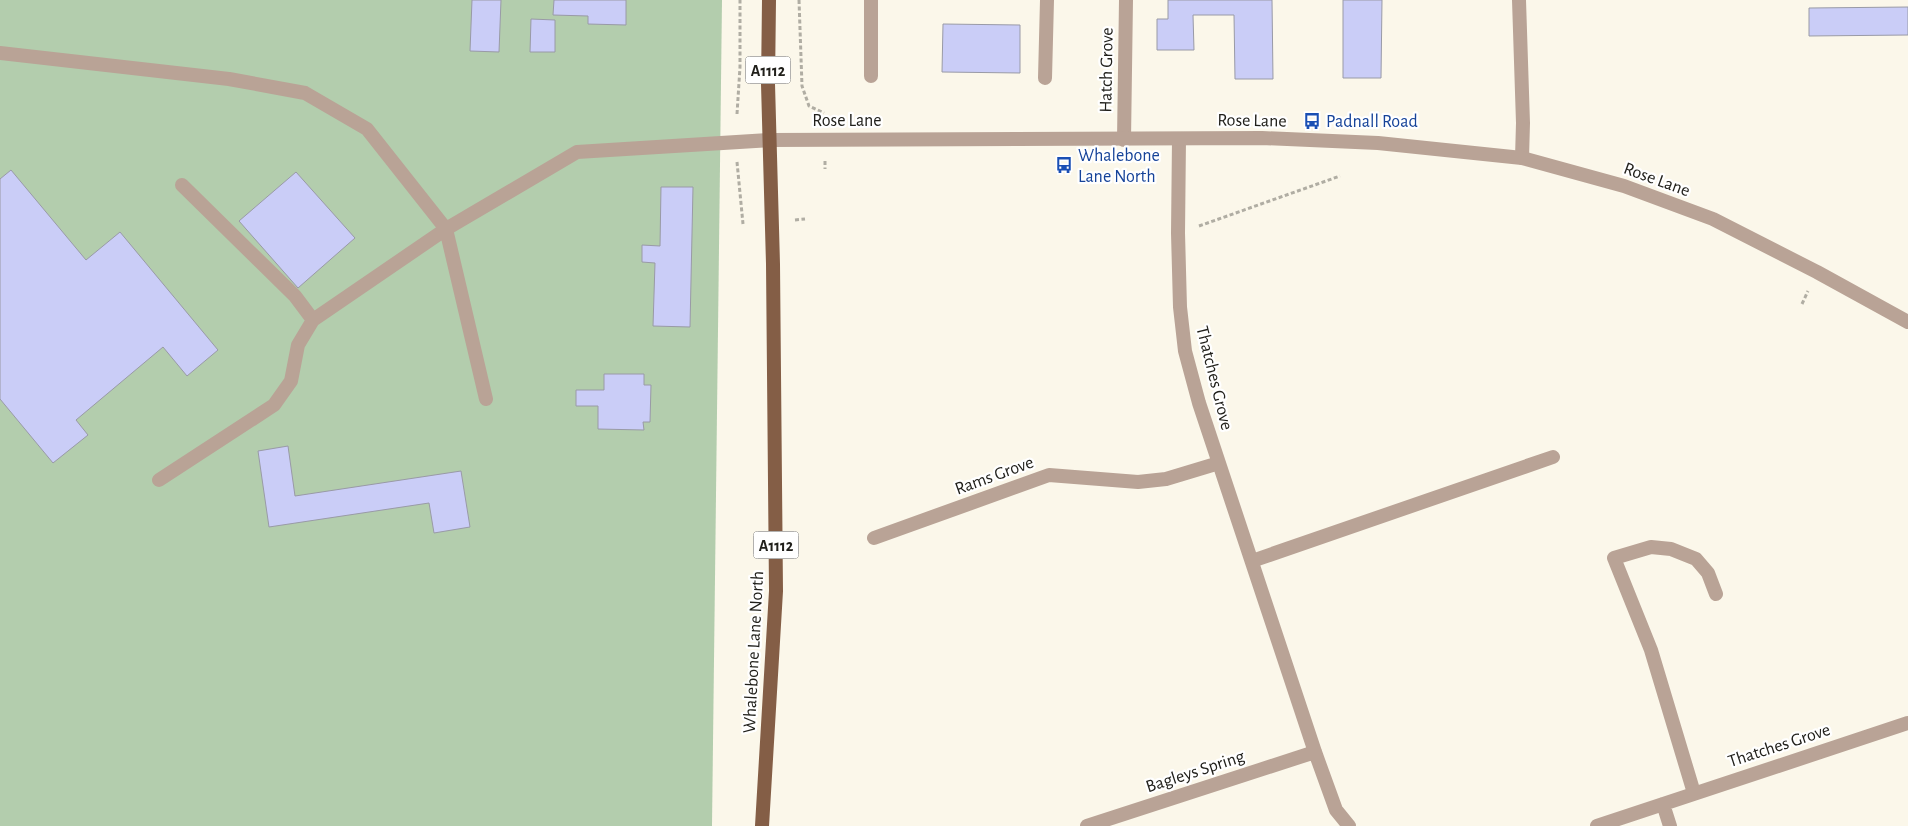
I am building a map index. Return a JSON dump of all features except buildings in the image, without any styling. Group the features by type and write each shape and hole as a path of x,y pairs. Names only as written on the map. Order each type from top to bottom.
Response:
{"main road":[{"name":"Whalebone Lane North","path":"762,826 776,591 768,63 769,0"}],"street":[{"path":"871,0 871,76"},
{"path":"1045,78 1047,0"},
{"name":"Hatch Grove","path":"1124,140 1126,0"},
{"path":"1519,0 1523,123 1522,158"},
{"path":"0,53 229,79 305,93 367,129 446,229 486,398"},
{"name":"Rose Lane","path":"313,320 446,229 577,152 770,140 1262,138 1378,143 1522,158 1624,186 1713,219 1818,272 1908,322"},
{"name":"Thatches Grove","path":"1179,139 1178,233 1180,307 1185,351 1219,463 1315,752 1336,810 1349,826"},
{"path":"159,480 274,405 291,381 298,345 313,320 295,296 182,185"},
{"path":"1252,561 1553,458"},
{"name":"Rams Grove","path":"874,538 1050,475 1138,482 1166,479 1219,463"},
{"path":"1694,793 1650,650 1614,558 1650,547 1672,549 1696,559 1708,573 1716,594"},
{"name":"Thatches Grove","path":"1598,826 1908,723"},
{"name":"Bagleys Spring","path":"1087,826 1315,752"},
{"path":"1662,804 1670,826"}],"path":[{"path":"737,114 740,67 740,0"},
{"path":"799,0 802,86 809,106 824,113"},
{"path":"737,160 743,224"},
{"path":"1195,227 1340,176"},
{"path":"795,220 804,219"}],"green space":[{"path":"0,0 722,0 712,826 0,826"}],"place":[{"name":"Padnall Road","path":"1312,121"},
{"name":"Whalebone Lane North","path":"1064,165"}]}
